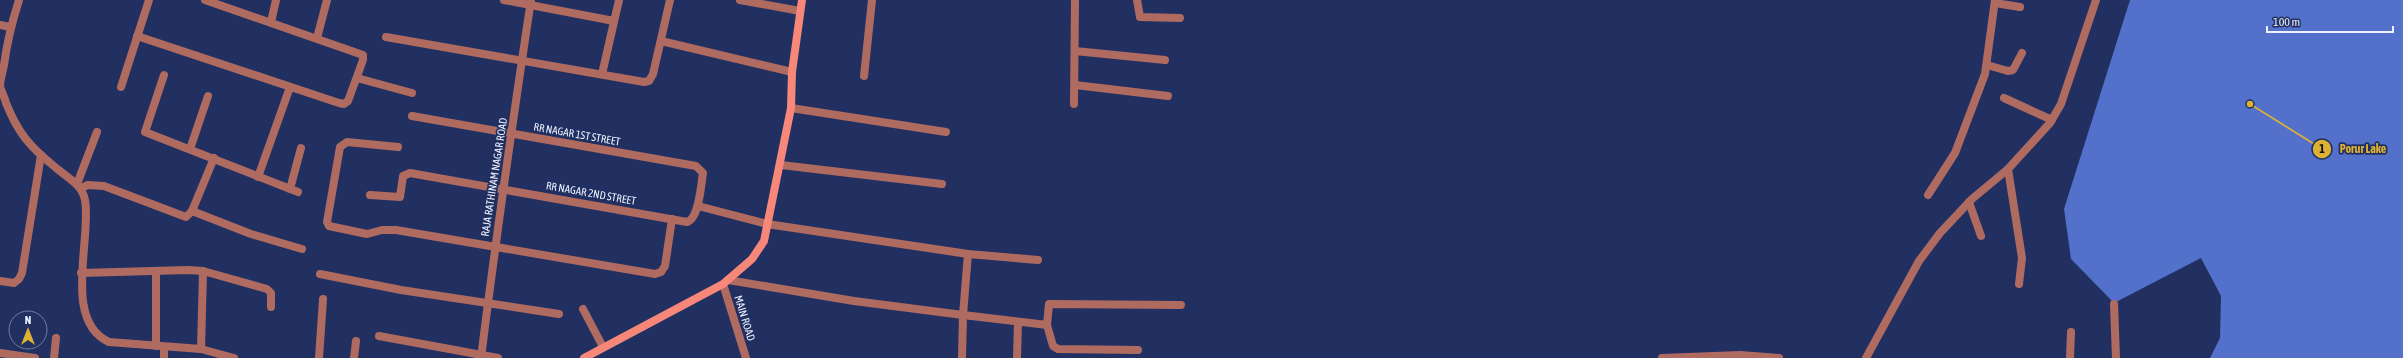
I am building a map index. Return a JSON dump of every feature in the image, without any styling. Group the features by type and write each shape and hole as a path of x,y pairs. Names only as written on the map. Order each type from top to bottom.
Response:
{"street":[{"path":"19,0 10,27 0,86 16,128 41,155 79,186 85,201 81,273 84,306 90,324 101,338 109,342 201,349 234,358"},
{"path":"120,87 149,0"},
{"path":"137,36 344,104 349,98 357,78 363,55 318,38 205,0"},
{"path":"271,22 276,0"},
{"path":"318,38 327,0"},
{"path":"504,0 531,3 614,21"},
{"path":"602,74 619,0"},
{"path":"386,37 644,82 649,81 653,74 670,0"},
{"path":"740,0 800,11"},
{"path":"584,358 725,282 752,259 764,241 781,165 791,108 792,72 802,0"},
{"path":"864,76 872,0"},
{"path":"1074,104 1075,0"},
{"path":"1138,0 1140,17 1180,18"},
{"path":"1866,358 1919,261 1940,233 1969,202 2008,169 2030,147 2052,120 2061,104 2096,0"},
{"path":"1928,196 1955,153 1987,65 1995,1 2020,7"},
{"name":"RAJA RATHINAM NAGAR ROAD","path":"481,356 489,303 495,246 505,189 531,3"},
{"path":"0,25 10,27"},
{"path":"661,41 792,72"},
{"path":"1075,51 1165,60"},
{"path":"1987,65 2008,71 2013,70 2022,53"},
{"path":"164,75 145,132 214,158 294,191 302,148"},
{"path":"357,78 412,93"},
{"path":"1074,85 1168,96"},
{"path":"258,177 290,87"},
{"path":"190,149 208,96"},
{"path":"2004,98 2052,120"},
{"path":"791,108 946,132"},
{"name":"RR NAGAR 1ST STREET","path":"412,116 696,166 703,173 698,206"},
{"path":"79,186 97,132"},
{"path":"398,147 347,142 340,147 327,222 329,226 363,233 382,230 396,230 655,274 661,272 665,266 672,219"},
{"path":"0,281 14,283 19,279 22,273 41,155"},
{"path":"79,186 104,186 183,217 190,215 214,158"},
{"path":"781,165 942,184"},
{"path":"2008,169 2022,258 2019,284"},
{"name":"RR NAGAR 2ND STREET","path":"370,195 400,197 403,176 410,174 505,189 672,219 691,221 698,206"},
{"path":"1969,202 1981,236"},
{"path":"698,206 767,224 968,254 1038,260"},
{"path":"192,211 251,234 302,249"},
{"path":"962,358 963,315 968,254"},
{"path":"81,273 203,271 267,289 271,293 271,307"},
{"path":"201,349 203,271"},
{"path":"156,272 160,347 164,358"},
{"path":"320,274 401,290 559,314"},
{"path":"725,282 847,300 1047,325"},
{"name":"MAIN ROAD","path":"725,282 746,358"},
{"path":"319,358 323,299"},
{"path":"1138,350 1058,349 1053,346 1047,325 1049,304 1181,305"},
{"path":"2114,304 2116,358"},
{"path":"583,309 603,347"},
{"path":"1017,358 1018,322"},
{"path":"2070,358 2071,332"},
{"path":"379,336 498,358"},
{"path":"54,358 56,338"},
{"path":"354,358 356,341"},
{"path":"0,353 35,358"},
{"path":"1662,358 1740,355 1778,358"}],"water":[{"path":"2130,0 2403,0 2403,358 2210,358 2220,338 2221,296 2201,258 2114,303 2071,259 2064,209"}],"place":[{"name":"Porur Lake","path":"2250,104"}]}
